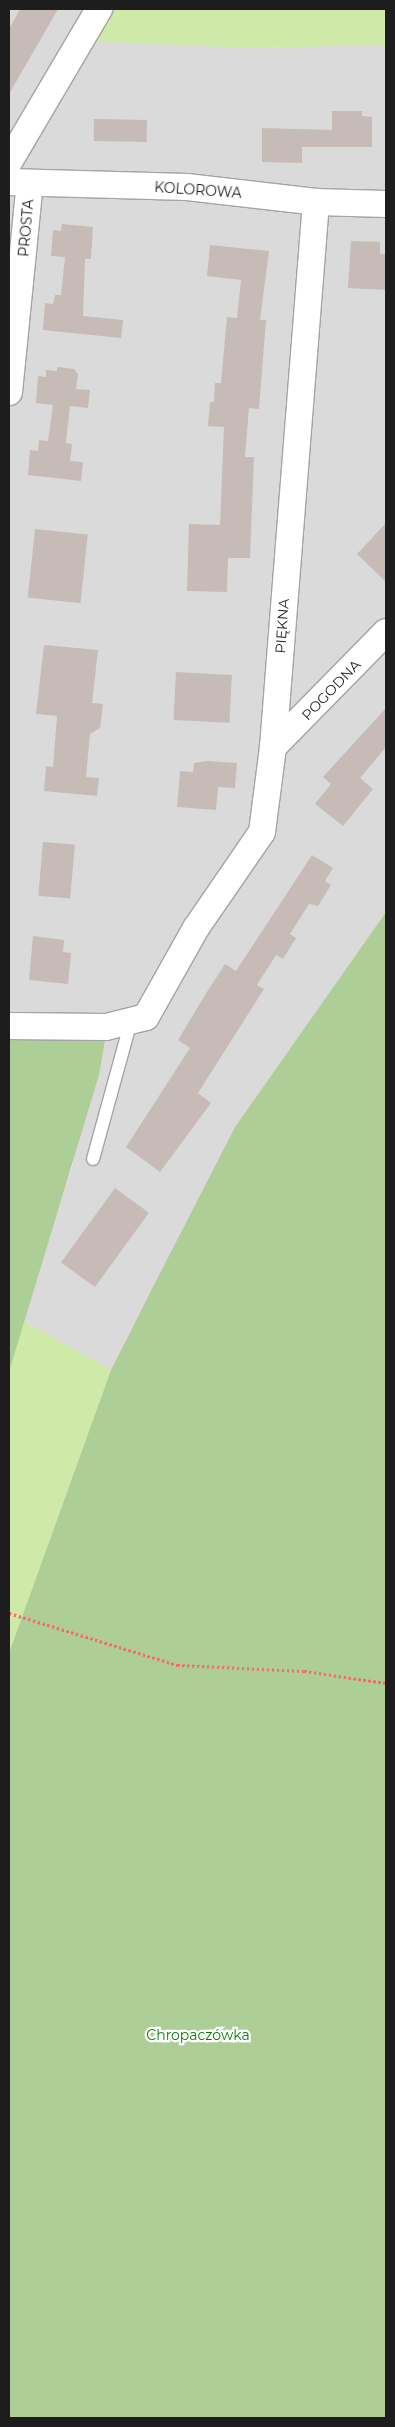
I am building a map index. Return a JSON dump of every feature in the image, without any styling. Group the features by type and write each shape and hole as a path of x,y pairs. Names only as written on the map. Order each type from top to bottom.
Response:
{"street":[{"path":"9,162 99,9"},
{"name":"KOLOROWA","path":"19,183 187,187 316,202 386,204"},
{"name":"PROSTA","path":"9,392 19,183"},
{"name":"PIĘKNA","path":"139,1019 196,928 262,832 273,747 316,202"},
{"name":"POGODNA","path":"273,747 386,632"},
{"path":"9,1026 106,1027 139,1019"}],"lane":[{"path":"93,1159 139,1019"}],"path":[{"path":"9,1613 177,1665 304,1671 386,1683"}],"shaded area":[{"path":"9,9 99,9 80,41 249,48 386,45 386,912 235,1127 111,1370 22,1320 73,1163 9,1022"}],"green space":[{"path":"99,9 386,9 386,45 249,48 80,41"},
{"name":"Chropaczówka","path":"386,912 386,2418 9,2418 9,1653 111,1370 156,1281 235,1127"},
{"path":"109,1016 99,1075 9,1372 9,1020"},
{"path":"22,1320 111,1370 9,1653 9,1372"}],"building":[{"path":"20,9 58,9 9,94 9,29"},
{"path":"332,111 362,111 362,116 372,117 372,147 302,147 302,163 262,162 262,128 332,130"},
{"path":"94,119 147,120 147,142 94,141"},
{"path":"62,224 93,227 91,259 85,259 83,316 123,320 121,338 43,330 45,303 53,304 55,295 61,295 65,257 51,256 53,230 61,231"},
{"path":"351,241 380,242 380,254 386,254 386,290 348,288"},
{"path":"210,245 269,251 260,320 266,320 259,409 249,408 245,457 254,457 250,558 228,558 227,592 187,591 189,524 220,525 224,427 208,426 210,402 214,402 215,383 221,383 227,317 237,318 241,280 207,276"},
{"path":"57,367 74,369 78,374 76,389 90,390 88,408 70,406 66,443 72,444 70,461 83,462 81,481 28,475 30,450 38,451 39,440 48,441 53,405 36,403 38,376 46,377 46,370 57,371"},
{"path":"386,523 386,582 357,554"},
{"path":"35,529 88,535 80,603 28,598"},
{"path":"44,645 98,650 92,703 103,704 100,728 90,734 86,777 99,778 97,796 44,791 46,766 53,767 57,716 36,714"},
{"path":"176,672 232,675 229,723 173,720"},
{"path":"386,708 386,747 360,778 373,789 343,826 315,804 331,784 323,777"},
{"path":"207,761 237,763 235,788 218,787 216,810 177,807 180,771 193,772 194,763"},
{"path":"43,842 75,845 70,899 38,896"},
{"path":"312,855 333,868 325,881 331,885 318,906 309,904 290,934 296,938 283,959 276,955 257,985 264,989 198,1093 211,1103 160,1172 126,1147 190,1048 178,1040 205,995 225,964 236,971"},
{"path":"33,936 64,940 63,952 71,953 68,984 29,980"},
{"path":"115,1188 149,1213 95,1287 61,1262"}]}
